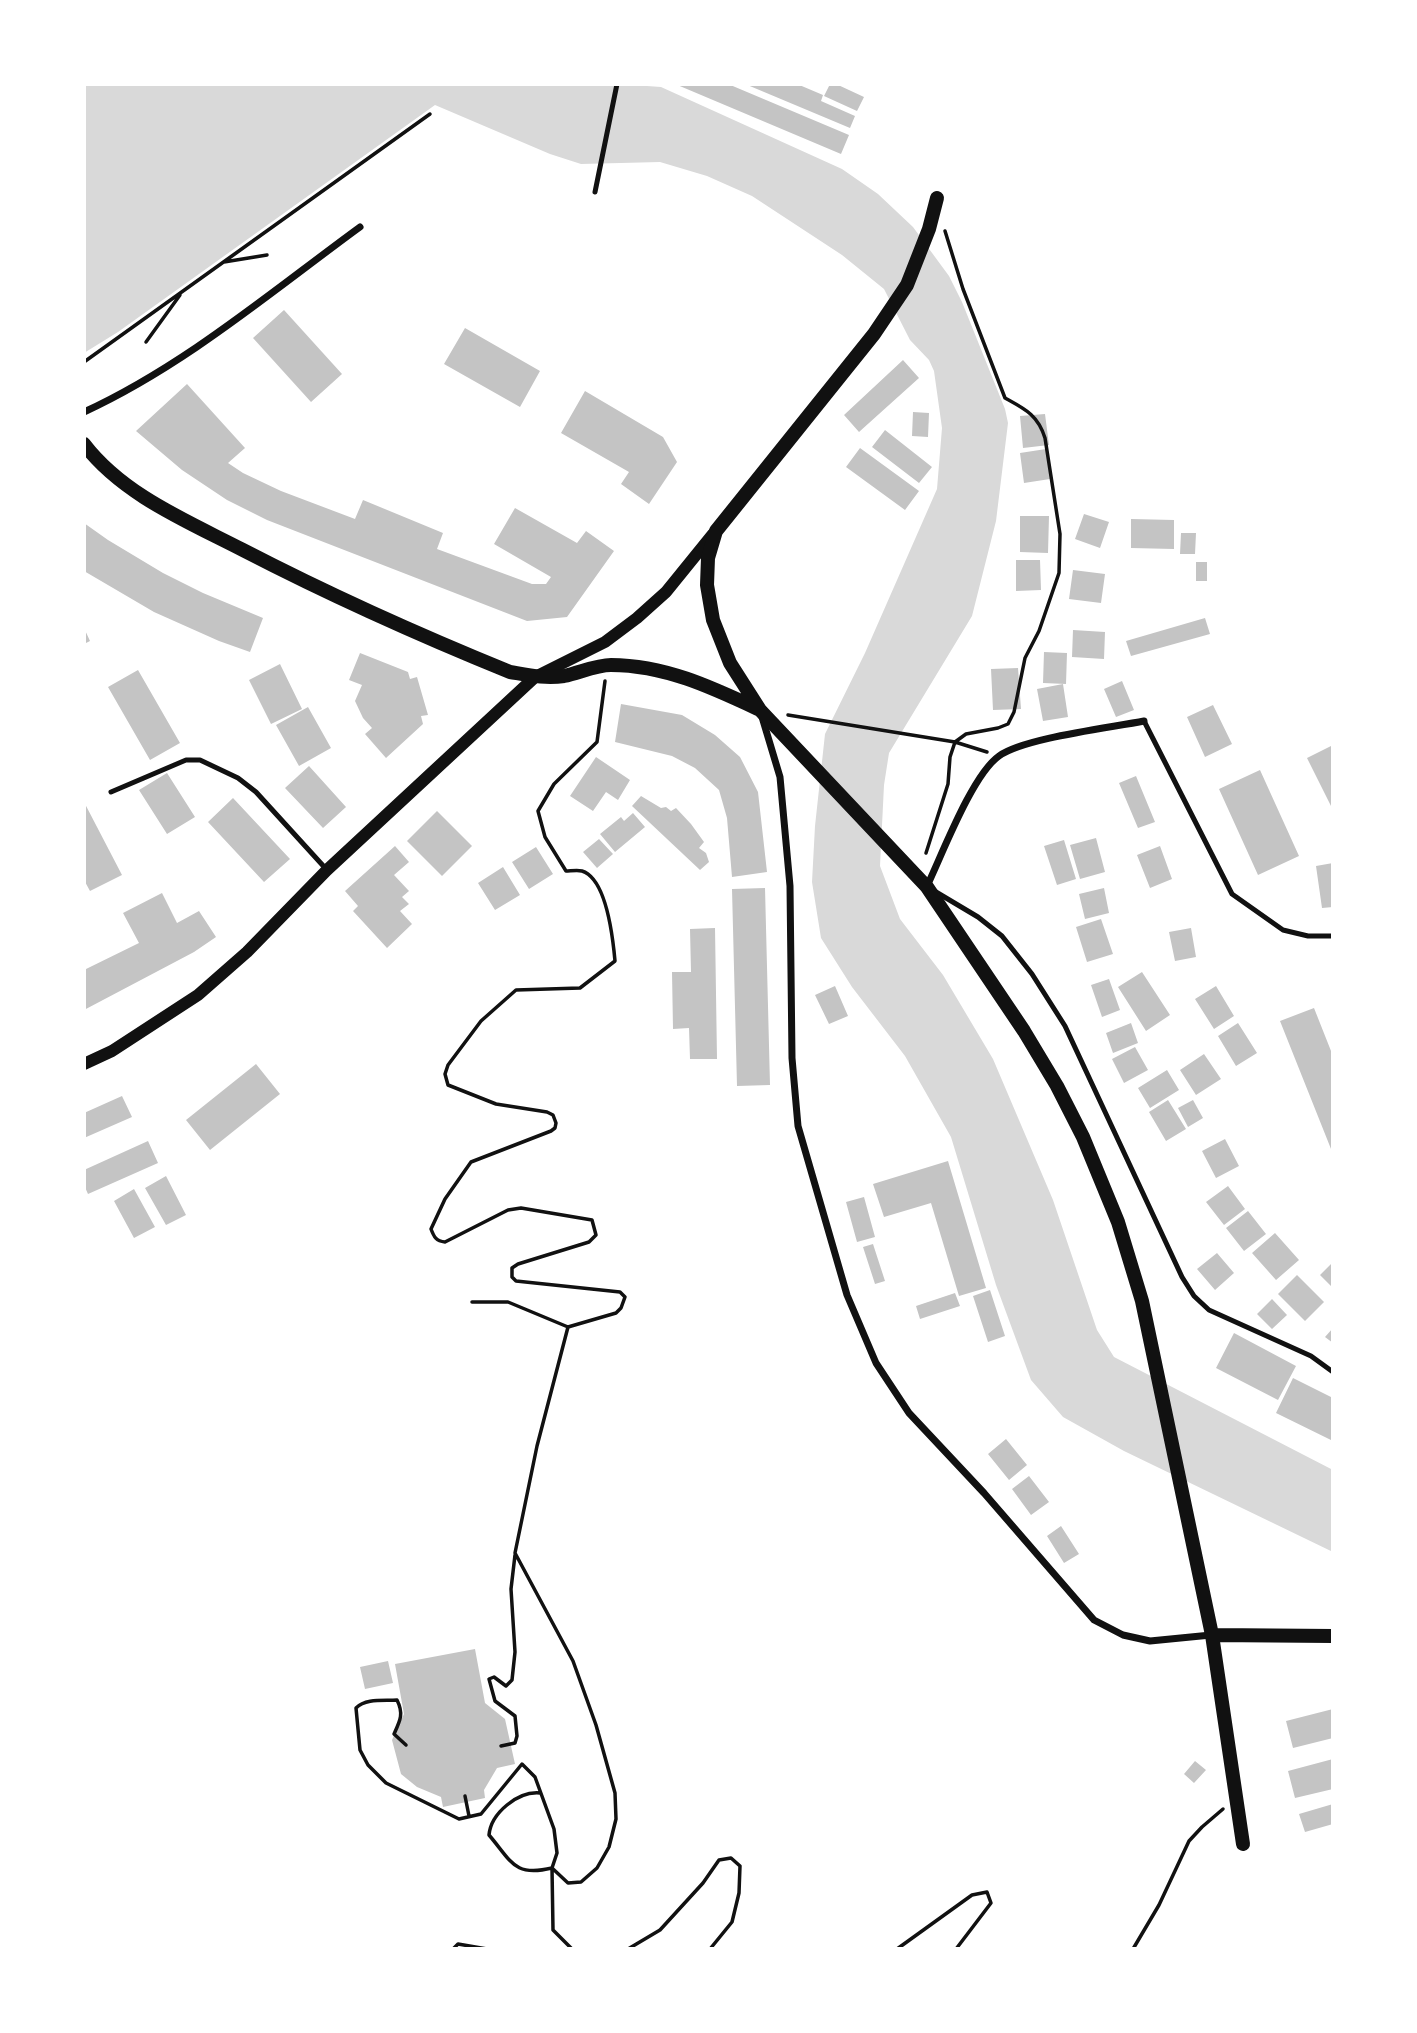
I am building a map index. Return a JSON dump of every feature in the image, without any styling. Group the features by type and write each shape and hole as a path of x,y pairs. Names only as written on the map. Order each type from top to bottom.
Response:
{"main road":[{"path":"937,198 929,229 907,285 874,334 716,531 708,558 707,585 713,620 730,663 760,710 927,887 1024,1031 1083,1137 1118,1222 1142,1301 1212,1635 1243,1844"},
{"path":"84,444 104,467 120,480 177,516 329,594 500,668 534,677 561,676 607,665 639,667 698,682 760,710"},
{"path":"1212,1635 1333,1636"}],"street":[{"path":"84,412 131,389 187,353 360,227"},
{"path":"84,1063 112,1051 198,996 247,953 327,870 534,677 605,642 637,618 666,592 716,531"},
{"path":"760,710 780,776 790,886 792,1058 797,1126 847,1295 876,1363 909,1413 984,1493 1094,1620 1123,1635 1150,1641 1212,1635"},
{"path":"927,887 979,776 999,756 1022,746 1144,721"}],"lane":[{"path":"595,192 617,84"},
{"path":"1144,721 1232,894 1283,930 1308,936 1333,936"},
{"path":"111,792 186,760 200,760 238,778 256,792 327,870"},
{"path":"927,887 978,917 1002,936 1032,974 1065,1026 1182,1277 1194,1296 1209,1310 1311,1356 1333,1372"}],"path":[{"path":"84,362 429,114"},
{"path":"927,887 926,850 948,784 950,757 955,742 966,734 998,729 1008,724 1014,712 1025,659 1039,631 1059,573 1060,534 1041,424 1030,411 1005,398 963,289 937,198"},
{"path":"222,263 267,254"},
{"path":"146,342 183,291"},
{"path":"471,1303 508,1303 568,1327 616,1313 621,1308 624,1295 620,1292 516,1282 512,1277 512,1268 518,1264 590,1241 596,1235 592,1220 521,1208 508,1210 445,1242 439,1242 431,1229 445,1199 471,1163 551,1131 556,1123 553,1115 547,1112 496,1104 449,1085 445,1074 448,1065 481,1021 516,990 580,988 615,961 611,922 594,878 582,871 566,872 545,837 538,811 554,784 597,743 607,665"},
{"path":"760,710 818,722 955,742 999,756"},
{"path":"500,1746 515,1743 515,1716 495,1701 489,1679 494,1677 506,1686 512,1680 515,1652 511,1589 515,1553 537,1446 568,1327"},
{"path":"515,1553 573,1661 596,1725 615,1793 616,1819 609,1847 597,1868 581,1882 568,1883 552,1868"},
{"path":"406,1745 394,1734 401,1718 401,1708 397,1700 360,1703 356,1708 360,1749 368,1766 386,1783 459,1819 481,1814 522,1764 535,1777 554,1829 557,1853 552,1868 553,1930 572,1949"},
{"path":"540,1793 530,1792 519,1796 490,1825 489,1835 515,1866 527,1872 552,1868"},
{"path":"465,1796 469,1816"},
{"path":"1133,1949 1159,1905 1189,1841 1236,1799"},
{"path":"628,1949 660,1930 703,1883 719,1860 730,1858 740,1866 739,1893 732,1922 710,1949"},
{"path":"897,1949 972,1895 987,1892 991,1903 956,1949"},
{"path":"453,1949 458,1944 487,1949"}],"shaded area":[{"path":"84,84 619,84 661,87 842,169 878,194 913,227 949,276 962,302 1005,409 1008,423 996,521 972,616 889,753 884,785 880,866 900,919 943,975 993,1059 1053,1200 1097,1330 1114,1357 1333,1470 1333,1552 1124,1451 1063,1417 1031,1380 996,1285 951,1137 905,1056 852,987 821,938 812,882 825,734 865,653 937,489 942,428 934,371 929,360 910,340 884,289 842,255 752,196 707,176 660,162 581,164 550,154 435,105 118,332 84,353"}],"building":[{"path":"675,84 728,84 849,135 841,154"},
{"path":"745,84 797,84 823,95 821,101 855,116 850,128"},
{"path":"830,84 836,84 864,97 857,111 824,96"},
{"path":"284,310 342,374 311,402 253,338"},
{"path":"465,328 540,371 520,407 444,364"},
{"path":"903,360 919,378 859,432 844,415"},
{"path":"187,384 245,448 228,463 281,491 355,519 363,500 443,533 437,549 532,584 546,584 551,577 494,544 515,508 577,543 586,531 614,551 567,617 527,621 267,520 227,500 182,470 136,431"},
{"path":"585,391 663,437 677,462 649,504 621,484 629,472 561,433"},
{"path":"913,412 929,413 928,437 912,436"},
{"path":"1045,414 1049,445 1023,448 1020,416"},
{"path":"885,430 932,467 919,483 872,447"},
{"path":"860,448 919,491 905,510 846,467"},
{"path":"1046,449 1050,479 1024,483 1020,453"},
{"path":"1084,514 1109,522 1100,548 1075,539"},
{"path":"1020,516 1049,516 1048,553 1020,552"},
{"path":"1131,519 1174,520 1174,549 1131,548"},
{"path":"84,523 163,573 263,618 250,652 154,612 84,571"},
{"path":"1181,533 1196,533 1195,554 1180,554"},
{"path":"1016,560 1040,560 1041,590 1016,591"},
{"path":"1196,562 1207,562 1207,581 1196,581"},
{"path":"1073,570 1105,574 1101,603 1069,599"},
{"path":"1205,618 1210,634 1131,656 1126,641"},
{"path":"84,628 90,641 84,644"},
{"path":"1073,630 1105,632 1104,659 1072,657"},
{"path":"1044,652 1067,653 1066,684 1043,683"},
{"path":"360,653 408,672 410,679 417,677 428,715 421,716 423,724 386,758 365,734 372,728 363,718 355,701 362,685 349,680"},
{"path":"280,664 302,709 271,724 249,680"},
{"path":"1018,668 1021,709 993,710 991,669"},
{"path":"138,670 180,743 150,760 108,687"},
{"path":"1122,681 1134,710 1116,717 1104,689"},
{"path":"1063,684 1068,717 1043,721 1037,689"},
{"path":"621,704 682,715 715,735 740,757 758,792 767,872 732,877 727,818 719,790 695,768 672,756 615,742"},
{"path":"1213,705 1232,744 1205,757 1187,717"},
{"path":"308,707 331,748 299,766 276,725"},
{"path":"1333,745 1333,810 1307,758"},
{"path":"596,757 630,780 618,800 606,792 593,811 570,796"},
{"path":"309,766 346,807 323,828 285,788"},
{"path":"1260,770 1299,856 1258,875 1219,789"},
{"path":"167,773 195,817 167,834 139,790"},
{"path":"1136,776 1155,822 1138,828 1119,783"},
{"path":"641,796 661,808 666,807 671,811 676,808 704,842 699,848 706,853 709,862 700,870 632,806"},
{"path":"233,798 290,859 264,882 208,822"},
{"path":"84,802 122,875 90,891 84,880"},
{"path":"437,811 472,846 442,876 407,841"},
{"path":"633,813 645,827 615,852 600,834 621,817 624,821"},
{"path":"1096,838 1105,872 1080,879 1070,845"},
{"path":"599,839 613,854 597,868 583,852"},
{"path":"1064,840 1076,879 1057,885 1044,846"},
{"path":"395,846 409,862 394,875 409,891 402,897 409,904 400,911 412,924 387,948 353,911 358,906 345,891"},
{"path":"1160,846 1172,879 1150,888 1137,855"},
{"path":"536,847 553,874 529,889 512,862"},
{"path":"1333,863 1333,907 1322,908 1316,866"},
{"path":"503,867 520,895 495,910 478,883"},
{"path":"765,888 770,1085 737,1086 732,889"},
{"path":"1104,888 1109,913 1085,919 1079,894"},
{"path":"162,893 177,923 199,911 216,937 194,952 84,1010 84,970 139,943 123,913"},
{"path":"1101,919 1113,954 1087,962 1076,927"},
{"path":"715,928 717,1059 690,1059 689,1028 673,1029 672,972 691,972 690,929"},
{"path":"1191,928 1196,957 1175,961 1169,932"},
{"path":"1142,972 1170,1015 1146,1031 1118,987"},
{"path":"1109,979 1120,1010 1102,1017 1091,985"},
{"path":"835,986 848,1016 829,1024 815,995"},
{"path":"1216,986 1234,1016 1214,1029 1195,999"},
{"path":"1314,1008 1333,1056 1333,1154 1280,1021"},
{"path":"1131,1023 1138,1043 1113,1053 1106,1033"},
{"path":"1238,1023 1257,1053 1236,1066 1218,1036"},
{"path":"1135,1047 1148,1070 1124,1083 1112,1059"},
{"path":"1204,1054 1221,1079 1196,1095 1180,1070"},
{"path":"256,1064 280,1094 210,1150 186,1120"},
{"path":"1167,1070 1179,1090 1150,1108 1138,1088"},
{"path":"122,1096 132,1117 84,1138 84,1113"},
{"path":"1168,1100 1186,1129 1166,1141 1149,1112"},
{"path":"1193,1100 1203,1118 1188,1127 1178,1108"},
{"path":"1225,1139 1239,1166 1216,1178 1202,1151"},
{"path":"148,1141 158,1163 88,1194 84,1185 84,1170"},
{"path":"948,1161 986,1288 959,1296 931,1203 884,1217 873,1184"},
{"path":"166,1176 186,1215 166,1225 145,1188"},
{"path":"1228,1186 1245,1209 1224,1225 1206,1202"},
{"path":"134,1189 155,1227 134,1238 114,1201"},
{"path":"864,1197 875,1237 857,1242 846,1202"},
{"path":"1248,1211 1266,1234 1244,1251 1226,1228"},
{"path":"1275,1233 1299,1260 1276,1280 1252,1253"},
{"path":"873,1244 885,1281 875,1284 863,1247"},
{"path":"1217,1253 1234,1273 1215,1290 1197,1269"},
{"path":"1333,1262 1333,1288 1320,1275"},
{"path":"1297,1275 1324,1302 1305,1321 1278,1294"},
{"path":"990,1290 1005,1336 988,1342 973,1296"},
{"path":"955,1293 960,1306 920,1319 916,1306"},
{"path":"1272,1299 1287,1315 1272,1329 1257,1314"},
{"path":"1333,1328 1333,1343 1325,1337"},
{"path":"1234,1333 1296,1366 1278,1400 1216,1368"},
{"path":"1293,1378 1333,1398 1333,1441 1276,1413"},
{"path":"1006,1439 1027,1465 1009,1480 988,1454"},
{"path":"1029,1476 1049,1502 1031,1515 1012,1489"},
{"path":"1061,1526 1079,1554 1064,1563 1047,1536"},
{"path":"475,1649 485,1703 505,1719 515,1764 497,1768 484,1790 485,1798 443,1807 441,1797 417,1787 401,1774 392,1740 404,1714 395,1664"},
{"path":"388,1661 393,1683 365,1689 360,1667"},
{"path":"1333,1709 1333,1738 1293,1748 1286,1721"},
{"path":"1333,1759 1333,1789 1295,1798 1288,1771"},
{"path":"1195,1761 1206,1770 1194,1783 1184,1774"},
{"path":"1333,1804 1333,1824 1305,1832 1299,1814"}]}
